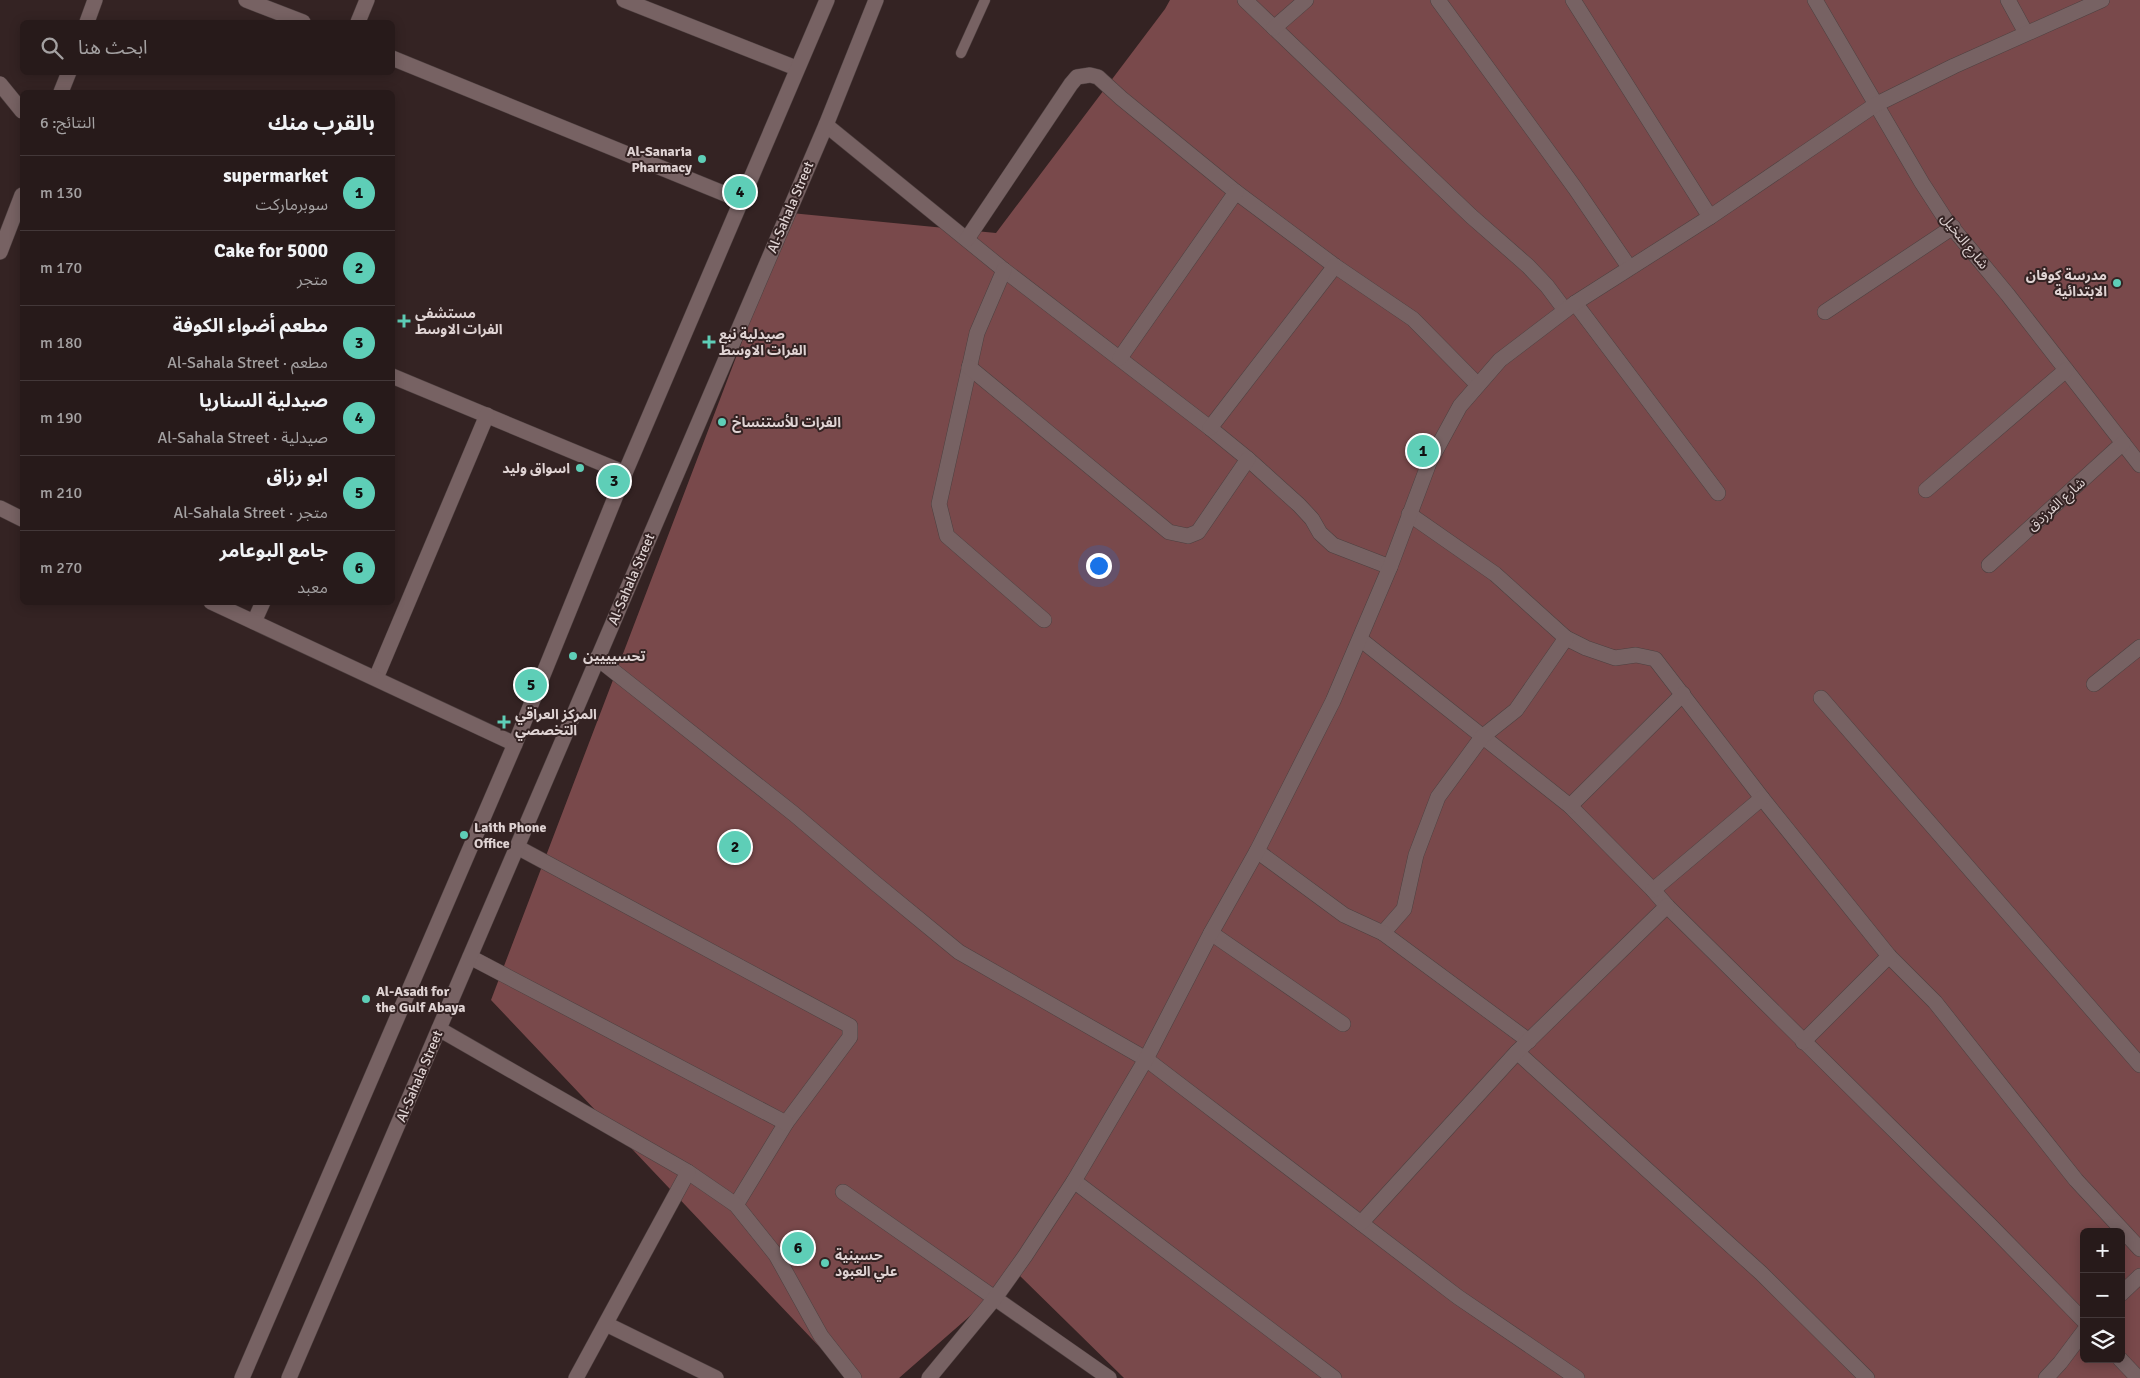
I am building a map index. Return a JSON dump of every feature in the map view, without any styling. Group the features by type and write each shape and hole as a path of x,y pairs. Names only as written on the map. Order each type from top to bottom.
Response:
{"street":[{"path":"88,20 95,0"},
{"path":"246,0 299,20"},
{"path":"359,20 367,0"},
{"path":"624,0 796,68"},
{"path":"242,1378 515,744 625,473 796,68 827,0"},
{"name":"Al-Sahala Street","path":"288,1378 518,847 826,124 876,0"},
{"path":"1245,0 1471,216 1528,266 1570,307 1718,493"},
{"path":"1274,28 1306,0"},
{"path":"1438,0 1575,188 1629,267"},
{"path":"1573,0 1710,217"},
{"name":"شارع النخيل","path":"1815,0 1922,183 1953,227 2140,465"},
{"path":"2008,0 2026,33"},
{"path":"929,1378 995,1298 1074,1181 1146,1059 1210,933 1257,851 1333,701 1390,566 1429,463 1460,406 1500,360 1570,307 1629,267 1710,217 1875,105 1954,66 2102,0"},
{"path":"395,59 740,200"},
{"path":"62,90 68,75"},
{"path":"967,240 1071,84 1077,77 1090,75 1098,77 1236,192 1335,266 1413,319 1478,385"},
{"path":"0,84 20,109"},
{"path":"826,124 1004,270 1248,459 1299,504 1312,518 1320,533 1333,545 1390,566"},
{"path":"1120,358 1236,192"},
{"path":"0,252 18,221 20,208"},
{"path":"1824,312 1953,227"},
{"path":"1210,428 1335,266"},
{"path":"1004,270 977,333 939,504 947,536 1044,620"},
{"path":"969,367 1169,532 1188,536 1198,532 1248,459"},
{"path":"1926,490 2066,370"},
{"path":"395,377 625,473"},
{"path":"376,678 487,415"},
{"name":"شارع الفرزدق","path":"1990,565 2123,443"},
{"path":"0,508 20,517"},
{"path":"1409,514 1495,574 1566,638 1586,648 1615,658 1636,655 1655,659 1762,798 1889,956 1934,1002 2076,1180 2140,1249"},
{"path":"217,605 515,744"},
{"path":"254,622 262,605"},
{"path":"1383,933 1404,909 1416,855 1438,797 1482,737 1516,710 1566,638"},
{"path":"1360,639 1570,806 1667,906 1983,1218 2081,1318"},
{"path":"2094,684 2140,646"},
{"path":"597,658 794,814 960,952 1146,1059 1458,1297 1577,1378"},
{"path":"1570,806 1683,694"},
{"path":"1821,698 2140,1065"},
{"path":"1653,890 1762,798"},
{"path":"518,847 850,1026 850,1037 786,1123 736,1205"},
{"path":"1257,851 1344,915 1383,933 1529,1041"},
{"path":"1361,1223 1517,1052 1667,906"},
{"path":"1210,933 1343,1024"},
{"path":"1803,1042 1889,956"},
{"path":"470,958 786,1123"},
{"path":"439,1029 688,1172 736,1205 776,1255 821,1336 854,1378"},
{"path":"1517,1052 1761,1273 1867,1378"},
{"path":"576,1378 688,1172"},
{"path":"1074,1181 1334,1378"},
{"path":"843,1192 1109,1378"},
{"path":"2125,1290 2140,1276"},
{"path":"606,1324 716,1378"},
{"path":"2046,1378 2080,1336"},
{"path":"2124,1363 2138,1378"}],"lane":[{"path":"961,53 985,0"}],"shaded area":[{"path":"1170,0 2140,0 2140,1378 1124,1378 1018,1274 899,1378 849,1378 491,1000 791,213 996,233"}],"place":[{"name":"Al-Sanaria Pharmacy","path":"702,159"},
{"name":"صيدلية السناريا","path":"740,192"},
{"name":"مدرسة كوفان الابتدائية","path":"2117,283"},
{"name":"مستشفى الفرات الاوسط","path":"404,321"},
{"name":"صيدلية نبع الفرات الاوسط","path":"709,342"},
{"name":"الفرات للأستنساخ","path":"722,422"},
{"name":"supermarket","path":"1423,451"},
{"name":"اسواق وليد","path":"580,468"},
{"name":"مطعم أضواء الكوفة","path":"614,481"},
{"name":"تحسيييين","path":"573,656"},
{"name":"ابو رزاق","path":"531,685"},
{"name":"المركز العراقي التخصصي","path":"504,722"},
{"name":"Laith Phone Office","path":"464,835"},
{"name":"Cake for 5000","path":"735,847"},
{"name":"Al-Asadi for the Gulf Abaya","path":"366,999"},
{"name":"جامع البوعامر","path":"798,1248"},
{"name":"حسينية علي العبود","path":"825,1263"}]}
